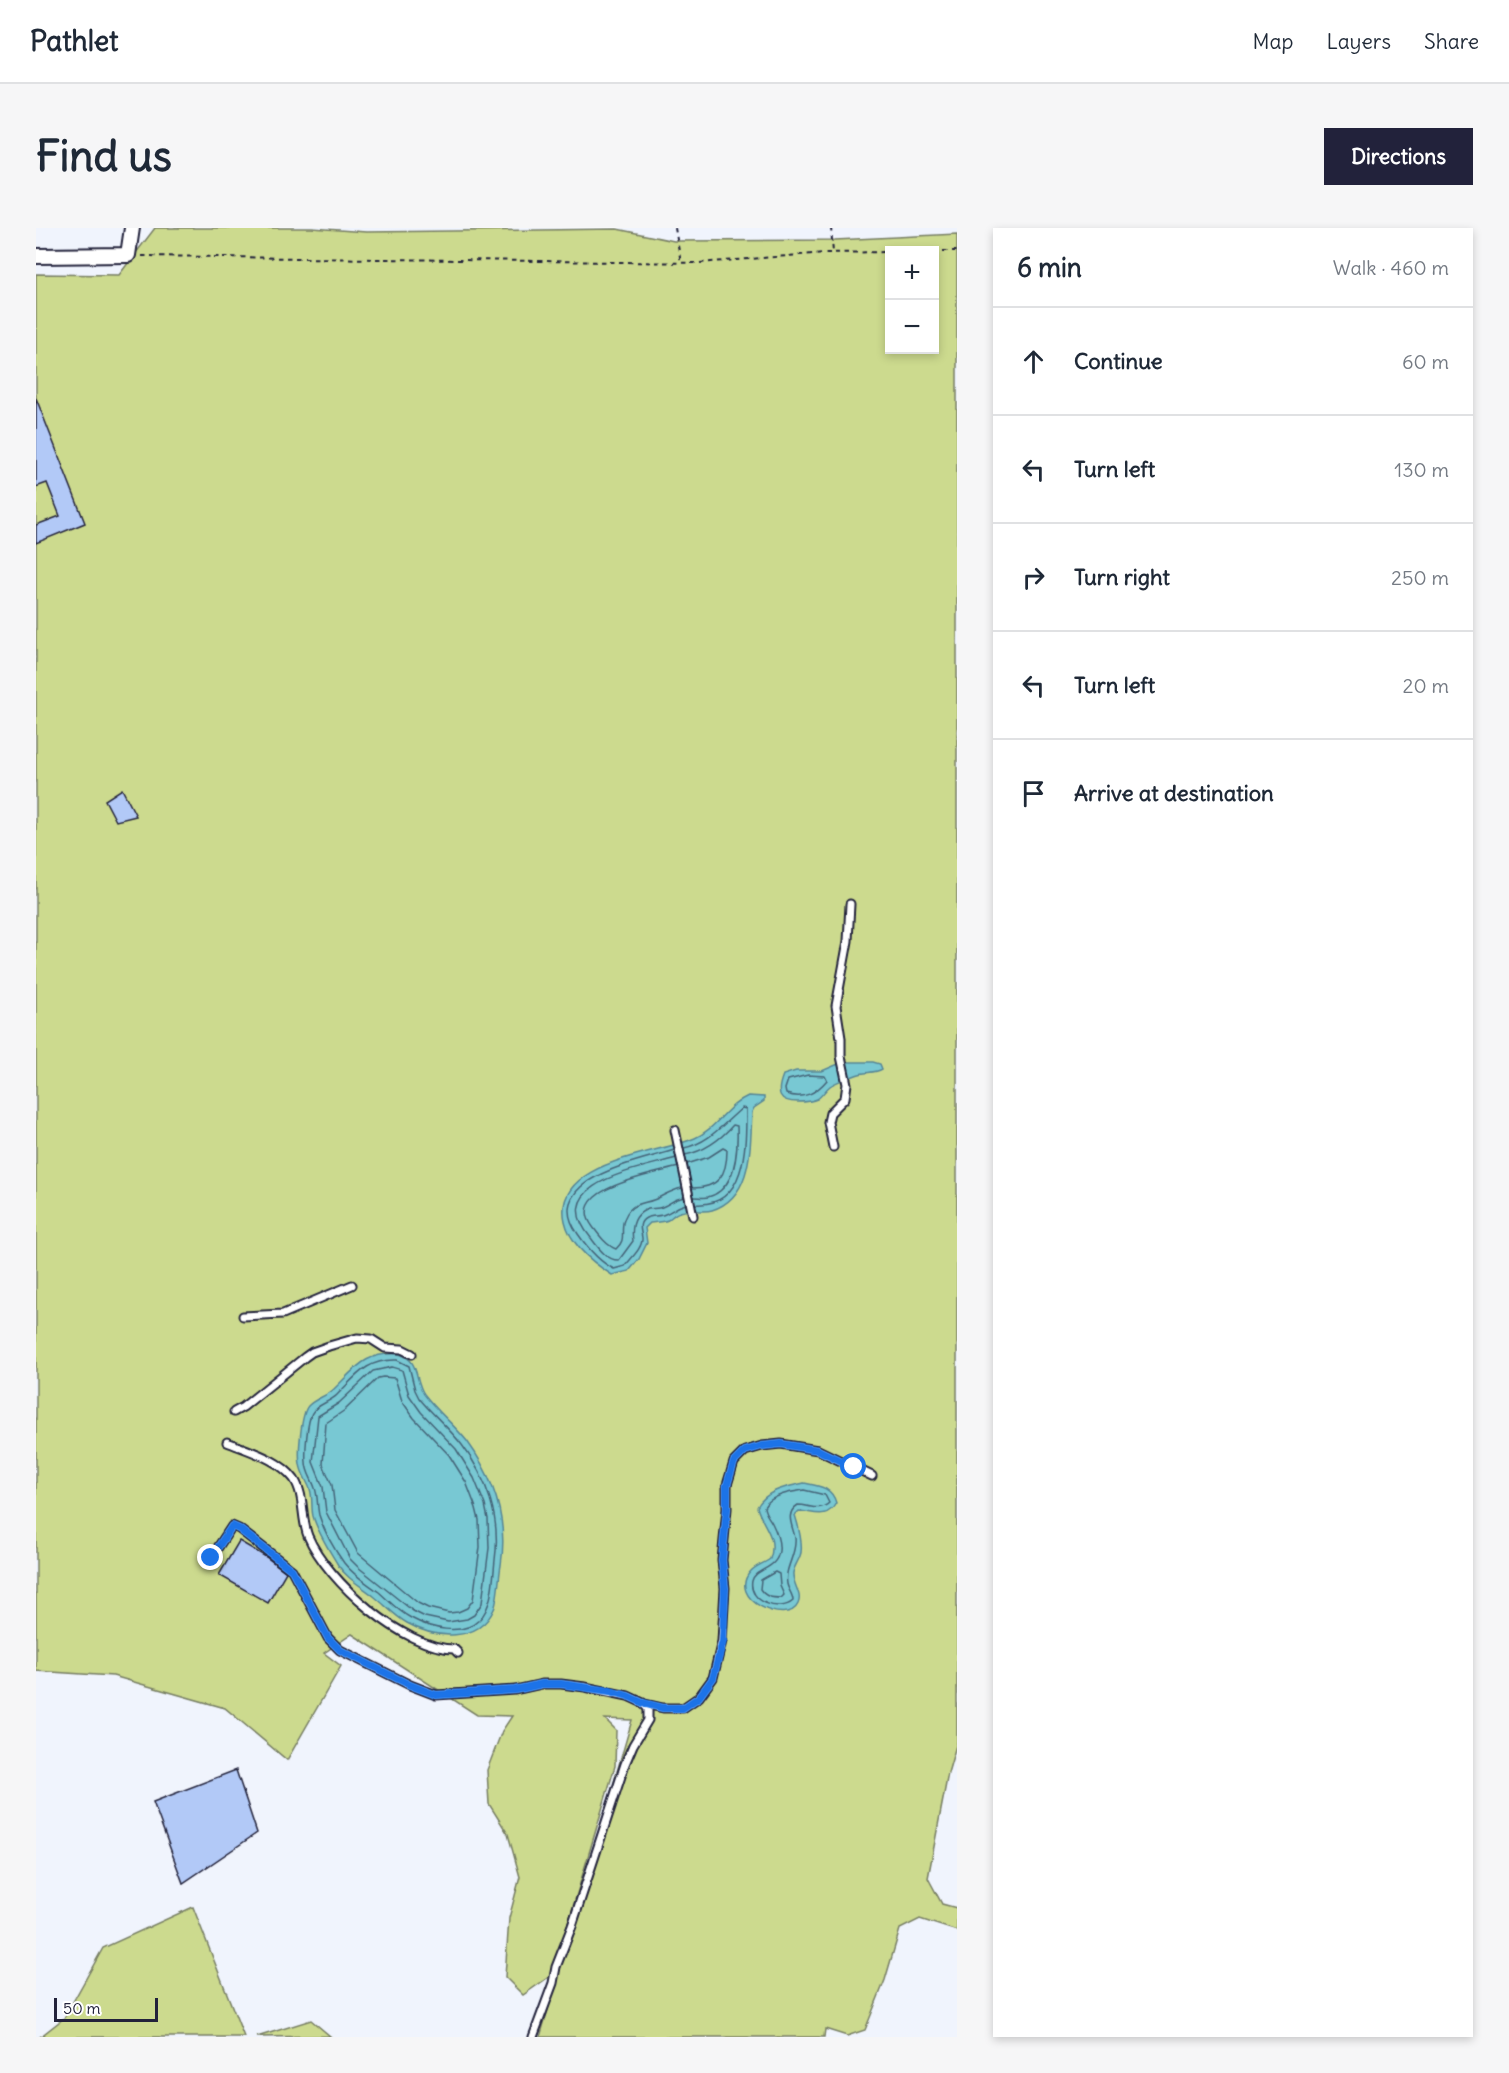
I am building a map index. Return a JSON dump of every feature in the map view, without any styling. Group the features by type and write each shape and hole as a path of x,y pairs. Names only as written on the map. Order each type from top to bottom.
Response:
{"street":[{"path":"36,256 128,255 132,228"}],"lane":[{"path":"832,1147 828,1122 830,1113 845,1098 847,1084 841,1056 836,1006 848,941 850,904"},
{"path":"675,1130 693,1216"},
{"path":"243,1316 284,1314 352,1285"},
{"path":"234,1412 312,1352 329,1346 357,1338 371,1338 385,1348 402,1349 411,1354"},
{"path":"227,1442 267,1458 288,1473 298,1486 304,1527 313,1547 339,1580 368,1609 392,1628 406,1635 441,1649 454,1649 458,1653"},
{"path":"211,1558 232,1526 239,1529 292,1570 328,1638 340,1650 384,1673 436,1695 515,1690 542,1684 561,1684 610,1691 663,1708 683,1708 699,1697 713,1678 723,1641 725,1588 722,1560 727,1485 734,1462 745,1451 781,1444 818,1450 872,1476"},
{"path":"533,2037 625,1764 648,1720 648,1709 643,1703"}],"path":[{"path":"675,228 681,263"},
{"path":"831,228 833,253"},
{"path":"939,251 957,251"},
{"path":"128,255 167,258 681,263 833,253 885,252"}],"green space":[{"path":"155,228 312,228 366,232 617,229 674,241 835,240 957,234 957,1742 948,1773 928,1878 942,1904 957,1908 957,1931 920,1919 900,1929 885,1980 865,2030 847,2036 825,2029 824,2037 540,2037 632,1720 605,1719 616,1730 615,1766 553,1974 523,1995 505,1977 509,1918 520,1877 508,1834 489,1804 487,1770 502,1731 512,1716 477,1715 352,1634 324,1653 341,1666 287,1760 225,1708 113,1676 36,1671 36,274 119,275"},
{"path":"193,1907 244,2037 40,2037 64,2018 103,1948"},
{"path":"311,2020 330,2036 257,2037"}],"water":[{"path":"843,1062 873,1062 880,1064 882,1069 859,1074 836,1083 812,1101 791,1102 780,1095 783,1075 796,1071 822,1071"},
{"path":"748,1096 764,1097 764,1101 752,1112 747,1169 735,1194 712,1210 684,1211 668,1220 650,1223 645,1228 647,1243 639,1259 629,1271 612,1275 583,1252 572,1237 565,1221 565,1201 574,1185 590,1173 611,1163 695,1138"},
{"path":"387,1354 399,1354 414,1365 424,1394 467,1441 485,1470 497,1500 503,1548 494,1609 478,1628 467,1633 443,1635 407,1623 346,1574 338,1565 318,1529 313,1516 310,1489 299,1459 301,1434 308,1406 331,1391 362,1362"},
{"path":"804,1483 828,1490 836,1503 829,1512 799,1511 795,1515 801,1552 793,1577 799,1600 792,1610 772,1611 761,1607 746,1591 745,1581 751,1571 770,1559 772,1551 771,1537 757,1507 771,1493"}],"building":[{"path":"36,398 85,523 36,543 36,525 60,516 47,483 36,487"},
{"path":"122,789 136,816 116,821 105,800"},
{"path":"239,1541 286,1572 268,1603 219,1575"},
{"path":"236,1770 257,1833 183,1883 153,1802"}],"route":[{"path":"211,1558 232,1526 239,1529 292,1570 328,1638 340,1650 375,1669 436,1695 515,1690 542,1684 561,1684 610,1691 663,1708 683,1708 699,1697 713,1678 723,1641 725,1588 722,1560 727,1485 734,1462 745,1451 781,1444 818,1450 854,1467"}]}
